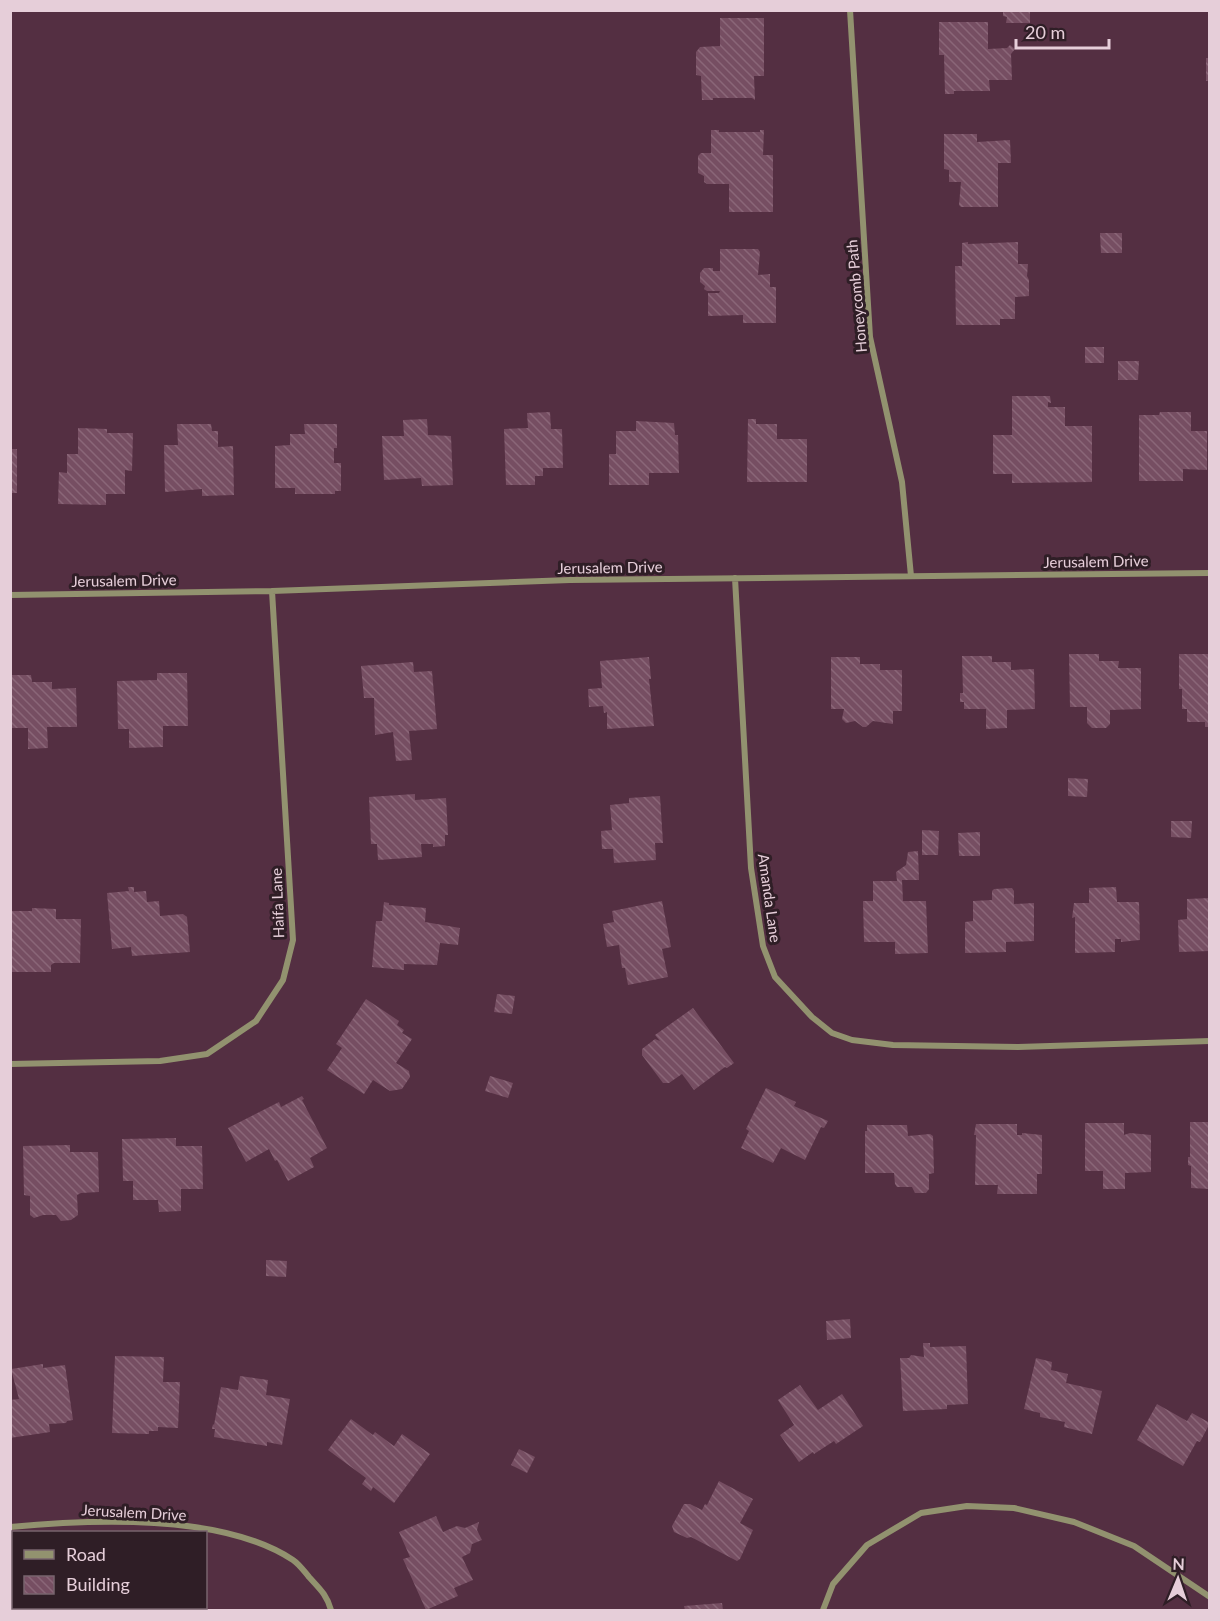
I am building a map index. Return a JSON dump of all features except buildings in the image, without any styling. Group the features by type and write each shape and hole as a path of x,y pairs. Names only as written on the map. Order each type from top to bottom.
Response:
{"street":[{"name":"Honeycomb Path","path":"850,10 870,337 902,482 911,576"},
{"name":"Jerusalem Drive","path":"10,595 272,591 570,580 1209,573"},
{"name":"Amanda Lane","path":"735,578 751,868 763,946 775,977 812,1017 832,1033 852,1040 892,1045 1018,1047 1209,1041"},
{"name":"Haifa Lane","path":"10,1064 160,1061 207,1054 256,1021 283,980 293,940 272,591"},
{"path":"823,1611 834,1584 867,1545 921,1513 967,1506 1014,1508 1074,1522 1134,1546 1209,1597"},
{"name":"Jerusalem Drive","path":"10,1527 64,1522 147,1522 222,1531 264,1545 295,1561 327,1597 331,1611"}]}
